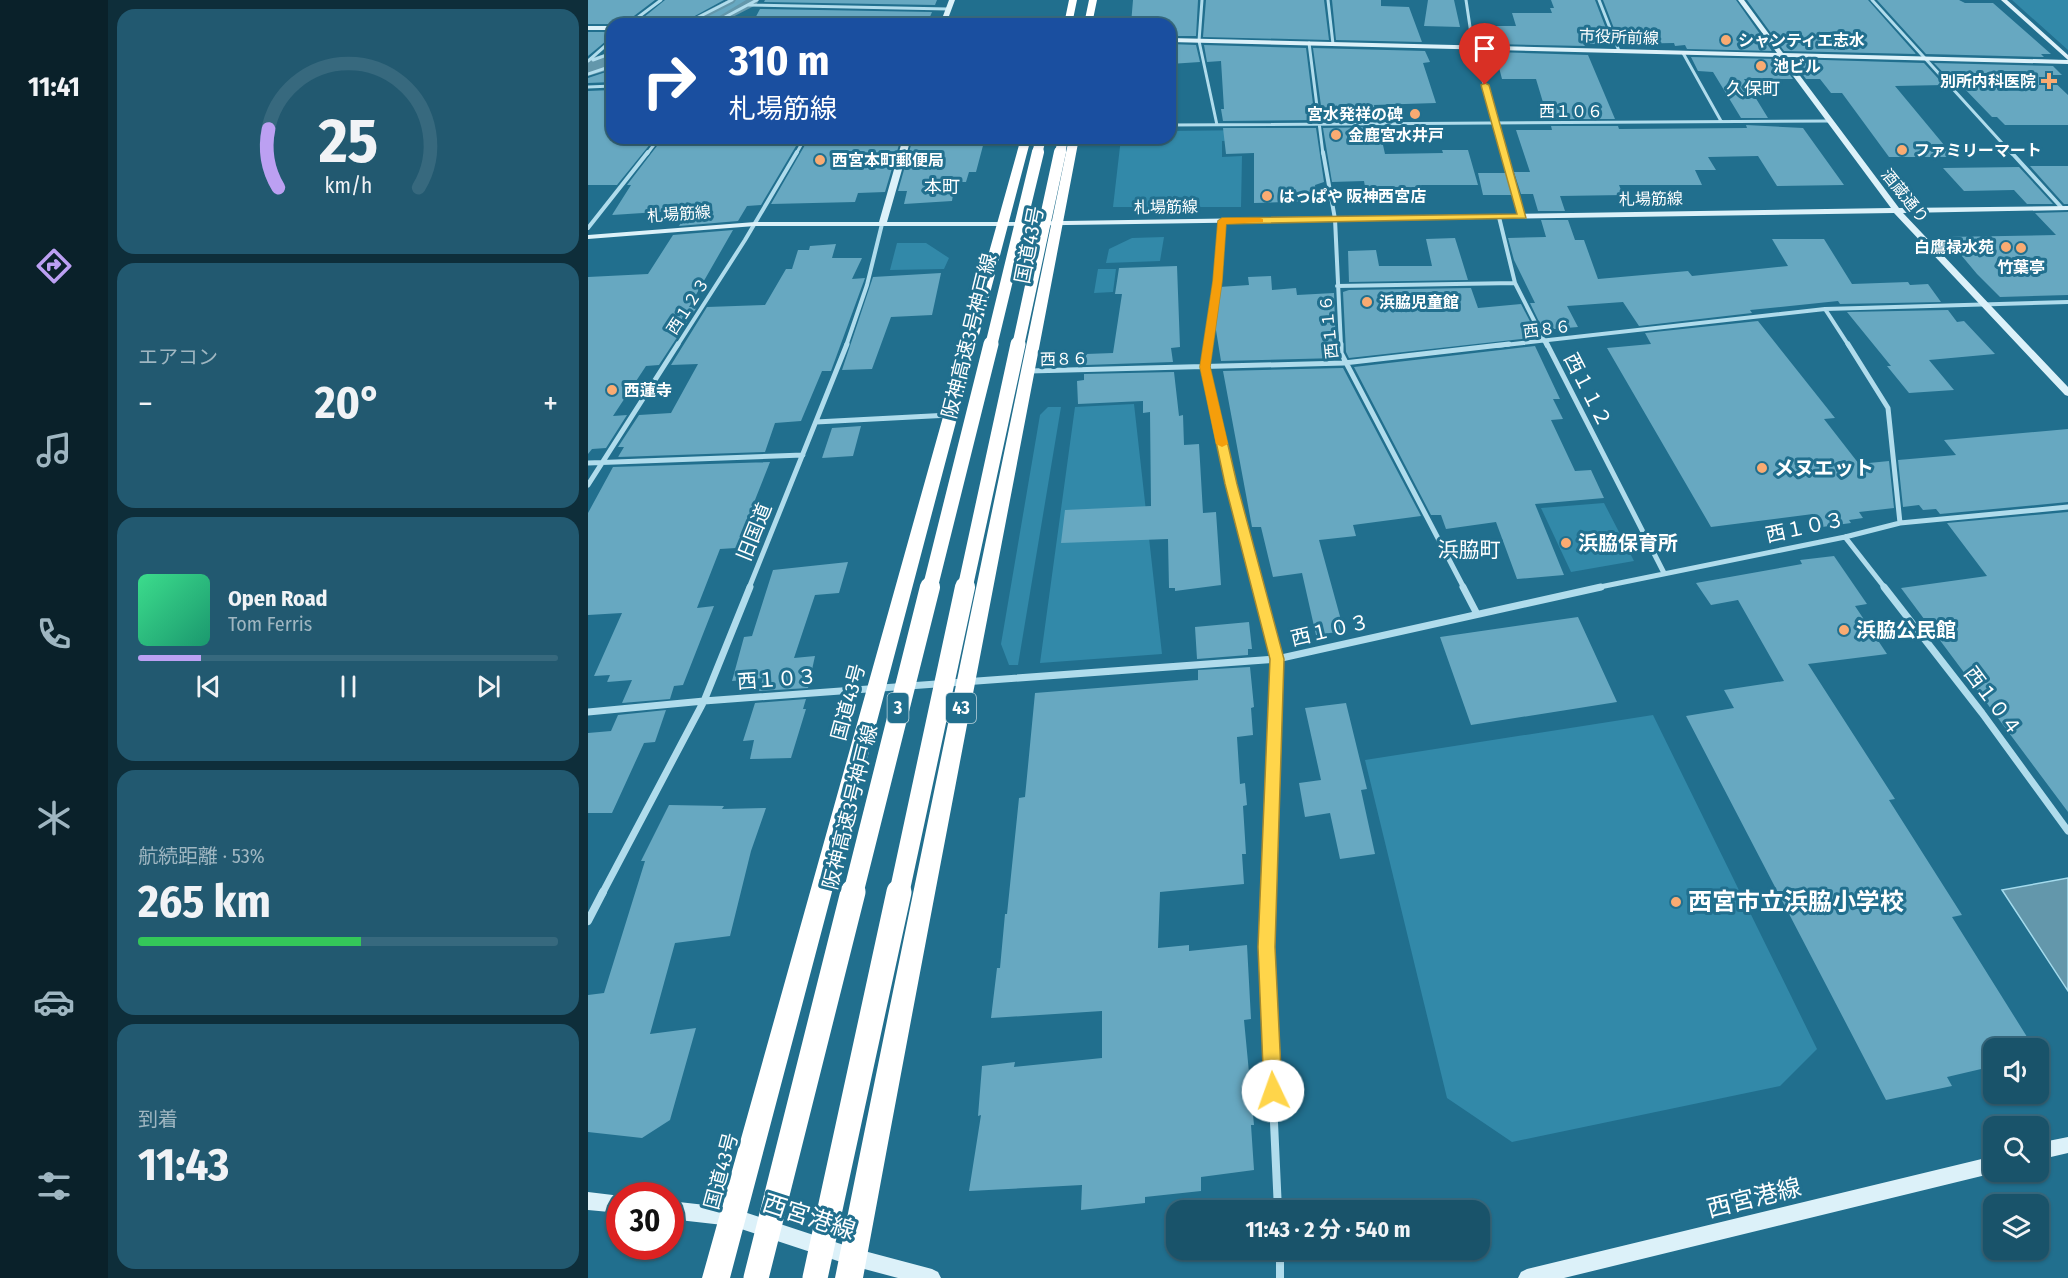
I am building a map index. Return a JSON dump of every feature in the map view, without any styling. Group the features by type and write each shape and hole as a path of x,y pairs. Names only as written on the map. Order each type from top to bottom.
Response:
{"highway":[{"path":"1069,18 1073,0"},
{"path":"1089,18 1093,0"},
{"path":"1099,18 1101,0"},
{"name":"国道43号","path":"716,1278 1024,144"},
{"name":"阪神高速3号神戸線","path":"756,1278 1002,302 1040,144"},
{"name":"3","path":"815,1278 1063,144"},
{"name":"国道43号","path":"849,1278 927,871 967,682 999,509 1029,371 1055,223 1073,144"}],"street":[{"path":"637,18 661,0"},
{"path":"697,18 732,0"},
{"path":"723,18 757,0"},
{"path":"894,8 898,0"},
{"path":"945,18 952,0"},
{"path":"1202,0 1199,40 1217,125"},
{"path":"1328,0 1333,44"},
{"path":"1466,0 1473,47 1497,123 1522,216"},
{"path":"1599,0 1619,51"},
{"name":"酒蔵通り","path":"1741,0 1896,211 2068,393"},
{"path":"1872,0 2065,208"},
{"path":"2004,0 2068,60"},
{"path":"748,5 948,9"},
{"path":"588,28 606,28"},
{"name":"市役所前線","path":"1176,40 2068,60"},
{"name":"西１１６","path":"1310,43 1318,124 1335,219 1341,353 1344,363 1477,614"},
{"path":"588,62 606,46"},
{"path":"1683,52 1721,122"},
{"path":"588,62 606,54"},
{"path":"588,74 606,68"},
{"path":"588,87 606,86"},
{"name":"西１０６","path":"1176,125 1829,121"},
{"path":"588,228 654,144"},
{"name":"西１２３","path":"588,485 755,224 802,144"},
{"name":"旧国道","path":"588,921 704,701 855,323 905,144"},
{"name":"札場筋線","path":"588,237 755,224 1002,224 2065,208"},
{"name":"西１１２","path":"1499,217 1515,283 1664,573"},
{"path":"1222,221 1217,281 1205,367 1231,484 1277,659 1266,947 1278,1200"},
{"path":"1337,286 1515,283"},
{"name":"西８６","path":"1029,371 1344,363 1825,309 2068,302"},
{"path":"1825,309 1888,408 1900,523"},
{"path":"816,422 950,415"},
{"path":"588,463 803,455"},
{"name":"西１０３","path":"588,712 704,701 1277,659 1664,573 1845,537 1900,523 2068,507"},
{"name":"西１０４","path":"1845,537 1982,713 2068,831"},
{"path":"2049,1149 2068,1145"},
{"name":"西宮港線","path":"1527,1278 1983,1167"},
{"path":"588,1201 606,1203"},
{"name":"西宮港線","path":"684,1212 732,1217 853,1257 932,1278"},
{"path":"1280,1260 1280,1278"}],"shaded area":[{"path":"2012,0 2068,0 2068,50"},
{"path":"1253,130 1254,140 1222,141 1222,157 1242,156 1241,207 1113,207 1120,144 1176,144 1176,131"},
{"path":"1164,237 1160,261 1106,263 1109,249 1132,238"},
{"path":"897,243 926,243 949,258 944,269 890,270"},
{"path":"1098,269 1116,269 1113,292 1094,293"},
{"path":"1134,404 1162,654 1040,663 1075,407"},
{"path":"1048,407 1061,407 1018,665 1009,665 1001,644 1040,415"},
{"path":"1604,503 1634,561 1571,572 1541,508"},
{"path":"1653,715 1817,1049 1780,1086 1512,1142 1447,1098 1365,760"},
{"path":"2068,878 2068,991 2002,890"}],"building":[{"path":"588,0 655,0 631,18 606,18 606,24 588,24"},
{"path":"665,0 724,0 691,18 643,18"},
{"path":"736,0 746,0 716,18 705,18"},
{"path":"765,0 937,0 935,5 764,2"},
{"path":"1133,0 1198,0 1196,36 1176,36 1176,18 1132,18"},
{"path":"1206,0 1324,0 1329,40 1203,37"},
{"path":"1332,0 1381,0 1381,6 1409,7 1422,42 1336,40"},
{"path":"1428,0 1454,0 1460,27 1424,26"},
{"path":"1551,0 1595,0 1612,44 1584,44 1585,46 1493,44 1488,26 1516,26 1512,13 1552,13 1550,8 1554,8"},
{"path":"1603,0 1736,0 1772,51 1687,49 1685,45 1675,46 1674,43 1620,44"},
{"path":"1747,0 1868,0 1916,54 1784,51"},
{"path":"1877,0 1959,0 1965,3 1993,3 2051,54 2041,54 2044,57 1926,54"},
{"path":"760,9 932,12 930,18 755,18"},
{"path":"588,32 606,32 606,41 588,56"},
{"path":"1176,44 1196,45 1200,62 1176,64"},
{"path":"1204,45 1306,48 1315,120 1223,121 1221,61 1207,62"},
{"path":"1313,48 1425,51 1430,62 1423,63 1436,103 1374,105 1377,120 1323,120"},
{"path":"1495,52 1588,55 1615,119 1548,119 1536,79 1502,79"},
{"path":"1691,57 1778,59 1793,79 1744,79 1768,118 1741,118 1713,72 1698,71"},
{"path":"1791,59 1924,63 1944,85 1895,86 1954,157 1889,157 1842,93 1831,93 1820,79 1806,79"},
{"path":"1934,63 2053,66 2062,75 2047,75 2068,95 2068,125 2005,125 1997,117 1992,117 1960,84 1954,84"},
{"path":"606,72 606,82 588,83 588,78"},
{"path":"606,90 606,144 650,144 617,185 588,185 588,91"},
{"path":"1746,125 1803,128 1844,185 1777,186 1758,156 1708,157 1716,170 1695,170 1702,185 1619,185 1623,195 1560,196 1565,211 1538,211 1533,194 1521,194 1514,172 1530,172 1516,130 1552,130 1551,126 1618,126 1619,129 1747,128"},
{"path":"1379,127 1385,154 1468,150 1478,185 1421,185 1424,195 1367,198 1364,181 1332,182 1323,128"},
{"path":"1223,128 1316,128 1324,182 1315,185 1317,201 1254,203 1254,153 1226,154"},
{"path":"658,144 785,144 784,146 796,146 761,205 747,206 738,221 679,226 689,210 612,215 631,185 627,185"},
{"path":"899,144 885,192 858,193 855,202 771,204 805,145"},
{"path":"911,144 983,144 976,172 969,172 966,182 955,182 952,201 904,204 907,191 898,191"},
{"path":"2030,166 2068,166 2068,204 2064,204"},
{"path":"2019,167 2053,204 2027,204 2014,190 1964,191 1943,168"},
{"path":"1478,173 1506,173 1512,195 1483,195"},
{"path":"2068,212 2068,295 2000,297 1946,237 2056,235 2035,213"},
{"path":"1541,220 1568,220 1575,240 1584,240 1598,279 1688,271 1692,276 1788,266 1772,239 1824,239 1852,284 1908,282 1910,285 1928,284 1941,302 1840,304 1838,301 1750,310 1752,313 1639,326 1623,302 1567,306 1578,327 1543,330 1530,303 1535,303 1514,260 1508,238 1546,237"},
{"path":"733,230 689,307 697,307 659,365 646,366 613,416 627,415 606,448 592,449 588,454 588,277 648,274 673,235"},
{"path":"1455,238 1468,280 1349,282 1348,251 1376,250 1379,266 1432,266 1426,239"},
{"path":"836,244 832,258 862,258 852,279 865,278 831,371 822,371 801,421 775,423 765,452 618,457 624,447 618,447 639,415 671,413 698,364 671,365 707,307 765,305 786,269 792,269 798,250 809,250 810,246"},
{"path":"1177,266 1180,347 1171,348 1173,362 1085,365 1086,354 1113,353 1122,294 1115,294 1119,268"},
{"path":"941,273 932,315 891,317 872,369 842,370 873,277"},
{"path":"1271,276 1272,290 1296,288 1297,295 1334,293 1338,358 1221,361 1215,324 1219,287 1249,285 1248,277"},
{"path":"1471,288 1478,308 1521,304 1535,331 1528,331 1531,338 1349,358 1346,352 1343,292 1349,290"},
{"path":"1948,310 1957,322 1964,321 1995,354 1929,360 1954,390 1909,393 1887,366 1891,366 1847,312"},
{"path":"1758,321 1835,418 1824,419 1859,464 1889,461 1894,508 1859,512 1863,518 1849,520 1851,523 1822,527 1813,514 1711,527 1607,348 1651,344 1645,333"},
{"path":"1535,346 1560,399 1553,399 1563,419 1551,420 1575,471 1591,470 1604,498 1535,504 1564,575 1517,579 1496,522 1446,529 1441,515 1431,515 1354,367"},
{"path":"1343,368 1421,516 1353,525 1356,536 1319,540 1344,631 1316,635 1302,573 1273,577 1261,527 1252,527 1223,371"},
{"path":"1174,372 1179,416 1183,415 1184,445 1199,444 1203,513 1216,512 1221,585 1175,591 1175,588 1169,588 1168,539 1061,543 1065,510 1151,506 1150,412 1143,413 1143,401 1078,404 1077,381 1084,380 1084,374"},
{"path":"861,426 853,456 822,458 832,428"},
{"path":"2068,429 2068,502 1940,514 1936,509 1923,510 1919,505 1903,507 1898,460 1956,455 1944,440"},
{"path":"770,462 736,548 720,549 697,608 714,606 683,685 674,686 670,699 622,703 632,680 607,682 610,675 594,676 622,613 588,615 588,513 613,467"},
{"path":"2068,512 2068,812 1901,588 1987,576 1947,523"},
{"path":"1834,556 1867,604 1855,606 1887,654 1808,664 1895,799 1889,800 1962,915 1952,917 2028,1038 1983,1038 1983,1069 1947,1077 1952,1086 1886,1100 1686,716 1734,708 1724,690 1784,681 1738,600 1711,605 1696,583 1802,564 1800,560"},
{"path":"848,562 839,593 815,595 794,658 815,656 808,688 759,691 763,678 732,681 744,637 752,636 773,570"},
{"path":"1578,617 1617,702 1471,725 1440,637"},
{"path":"1249,622 1252,649 1248,649 1248,655 1197,659 1195,627"},
{"path":"1250,667 1254,707 1251,708 1253,735 1237,737 1240,784 1245,783 1247,805 1243,806 1246,854 1242,854 1244,884 1160,892 1158,948 1189,945 1189,951 1247,945 1251,1019 1244,1020 1254,1125 1251,1125 1254,1170 1201,1177 1201,1191 1145,1197 1145,1203 1081,1210 1082,1185 969,1191 981,1115 978,1116 982,1066 1015,1062 1014,1067 1102,1058 1102,1011 991,1018 997,968 1000,968 1005,914 1007,914 1019,798 1025,797 1035,693 1198,680 1198,670"},
{"path":"806,699 803,709 806,709 791,758 750,759 754,740 743,741 755,703"},
{"path":"1346,703 1367,789 1361,790 1375,854 1340,859 1330,813 1305,817 1299,783 1321,780 1305,708"},
{"path":"666,710 655,742 644,743 612,813 588,813 588,733 611,731 618,715"},
{"path":"669,805 724,806 722,809 766,808 751,851 730,936 675,943 650,1034 696,1028 670,1120 642,1138 588,1132 588,995 604,993 645,861 641,861"}],"waterway":[{"path":"712,18 747,0"},
{"path":"588,68 606,62"}],"slow traffic":[{"path":"1222,444 1205,367 1217,281 1222,221 1260,220"}],"place":[{"name":"シャンティエ志水","path":"1726,40"},
{"name":"池ビル","path":"1761,66"},
{"name":"別所内科医院","path":"2049,81"},
{"name":"宮水発祥の碑","path":"1415,114"},
{"name":"金鹿宮水井戸","path":"1336,135"},
{"name":"ファミリーマート","path":"1902,150"},
{"name":"西宮本町郵便局","path":"820,160"},
{"name":"はっぱや 阪神西宮店","path":"1267,196"},
{"name":"白鷹禄水苑","path":"2006,247"},
{"name":"竹葉亭","path":"2021,248"},
{"name":"浜脇児童館","path":"1367,302"},
{"name":"西蓮寺","path":"612,390"},
{"name":"メヌエット","path":"1762,468"},
{"name":"浜脇保育所","path":"1566,543"},
{"name":"浜脇公民館","path":"1844,630"},
{"name":"西宮市立浜脇小学校","path":"1676,902"}],"district":[{"name":"久保町","path":"1753,89"},
{"name":"本町","path":"942,187"},
{"name":"浜脇町","path":"1469,550"}],"route":[{"path":"1273,1091 1266,947 1277,659 1231,484 1205,367 1217,281 1222,221 1522,216 1485,85"}]}
